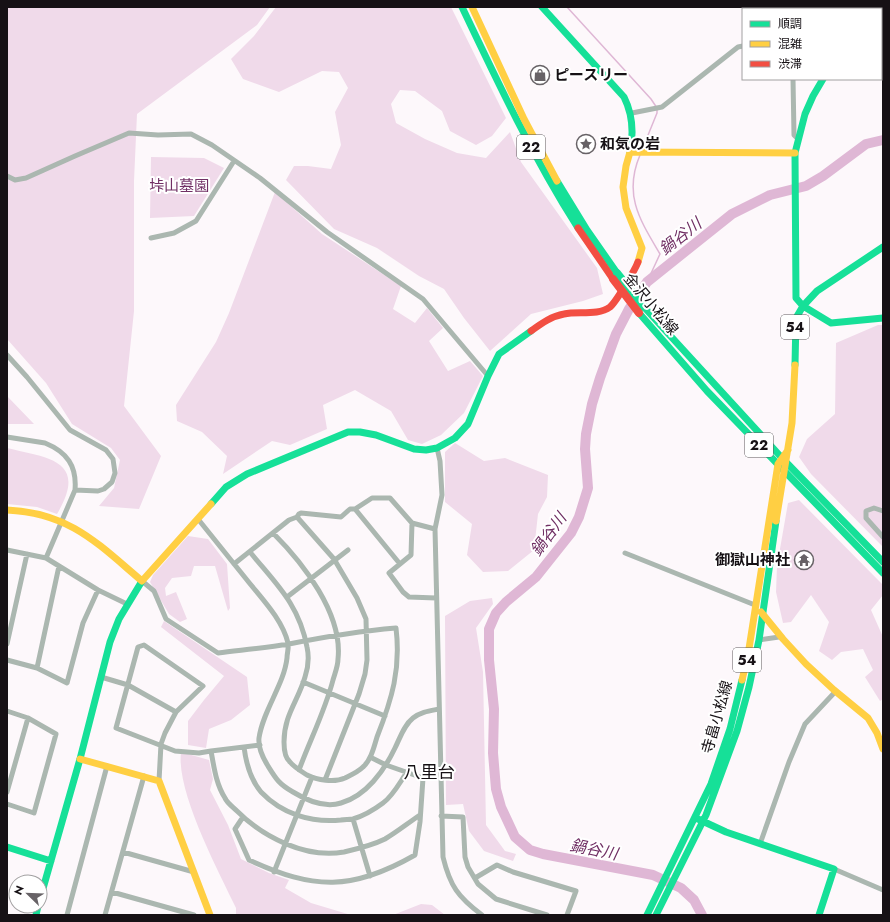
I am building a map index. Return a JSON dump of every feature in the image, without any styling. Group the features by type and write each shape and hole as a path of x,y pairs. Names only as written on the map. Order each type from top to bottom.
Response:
{"main road":[{"name":"金沢小松線","path":"462,7 537,159 572,218 615,276 707,391 882,558"},
{"name":"金沢小松線","path":"472,7 542,155 615,276"},
{"path":"47,874 80,759 110,642 119,619 142,581 226,487 247,474 348,432 360,432 376,435 414,449 426,450 437,448 455,438 468,424 499,354 546,320 564,314 597,312 610,307 637,266 642,248 626,208 623,187 626,166 632,152 632,113 619,90 542,7"},
{"path":"822,80 818,86 797,138 795,153 794,204 796,298 803,306 831,323 883,318"},
{"path":"632,152 795,153"},
{"name":"寺畠小松線","path":"699,820 730,729 748,655 755,604 782,462 789,449 795,385 796,318 803,306 817,291 883,248"},
{"name":"金沢小松線","path":"782,462 785,472 883,573"},
{"name":"寺畠小松線","path":"656,915 662,904 677,864 699,820 737,731 749,687 759,640 785,472"},
{"path":"7,510 37,514 71,526 93,540 142,581"},
{"path":"755,604 779,637 835,692 869,719 880,738 883,748"},
{"path":"80,759 159,781 210,915"},
{"path":"699,820 760,844 834,869 819,915"},
{"path":"7,847 51,861"},
{"name":"寺畠小松線","path":"647,915 654,900 677,864"}],"street":[{"path":"632,113 662,107 738,46 742,46"},
{"path":"793,80 794,135 797,138"},
{"path":"7,176 15,180 26,178 129,133 158,135 191,134 212,145 260,178 327,232 423,299 488,376"},
{"path":"151,238 174,233 196,221 234,160"},
{"path":"7,356 27,377 70,430 106,450 113,459 115,473 112,482 104,489 75,490"},
{"path":"7,437 45,444 63,454 70,462 74,473 76,481 75,490 46,558"},
{"path":"437,448 440,461 442,495 435,529 438,709 443,857 448,875 456,892 468,905 482,915"},
{"path":"234,564 289,520 297,517 301,513 341,517 350,509 355,509 372,498 390,498 412,523 435,529"},
{"path":"883,511 874,508 866,511 866,518 883,537"},
{"path":"355,509 400,564"},
{"path":"297,517 334,559 362,608 366,619 367,660 365,674 326,780"},
{"path":"198,519 275,615 288,644 286,666 266,715 259,738 264,761 274,777 288,789 312,801 327,804 341,803 352,799 373,782 386,765 408,723 420,713 438,709"},
{"path":"412,523 411,555 389,573 403,592 409,597 436,598"},
{"path":"273,533 284,543 310,578 328,607 337,636 339,650 330,693 299,770"},
{"path":"7,550 46,558 98,590 127,604"},
{"path":"287,597 334,559 348,550"},
{"path":"142,581 154,591 166,619 218,653 288,644 305,640 367,630 396,628 398,657 396,675 385,716 370,757 363,767 352,775 339,781 312,777 299,770 288,761 284,749 284,731 287,718 305,677 308,660 307,647 305,640 301,624 287,597 250,552"},
{"path":"625,553 755,604"},
{"path":"7,644 27,554"},
{"path":"37,668 59,566"},
{"path":"7,660 37,668 67,683 83,624 98,590"},
{"path":"759,640 779,637"},
{"path":"159,781 160,744 176,712 203,686 144,645 138,647 116,728 160,744 175,751 199,753 260,745"},
{"path":"101,677 128,685 176,712"},
{"path":"303,682 385,716"},
{"path":"760,844 789,762 805,724 835,692"},
{"path":"7,711 28,718 56,734 34,814 7,804"},
{"path":"7,792 28,718"},
{"path":"244,747 246,763 261,791 285,811 296,816 312,819 333,821 353,819 384,803 407,772"},
{"path":"211,751 217,782 225,799 246,820 285,843 303,850 320,853 343,852 362,847 384,840 420,815"},
{"path":"243,817 235,828 249,860 274,872 300,879 323,883 337,883 370,876 387,870 415,855 423,778 386,765 370,757"},
{"path":"67,915 107,766"},
{"path":"105,915 144,776"},
{"path":"274,872 312,777"},
{"path":"442,816 462,817 465,857 468,867 478,884 496,899 544,915"},
{"path":"353,819 370,876"},
{"path":"123,852 194,872"},
{"path":"475,878 497,865 513,872 576,891 567,915"},
{"path":"834,869 883,890"},
{"path":"112,892 194,915"}],"green space":[{"path":"7,7 270,7 257,25 137,114 134,181 134,311 124,406 161,456 139,509 99,506 114,488 120,460 111,448 72,424 46,383 7,339"},
{"path":"276,7 451,7 506,118 492,136 476,145 450,131 442,111 415,91 400,90 391,104 396,123 425,139 457,153 486,158 510,132 521,162 597,268 603,294 583,301 531,314 490,351 464,318 444,289 419,276 377,248 334,229 286,180 294,166 331,169 341,145 335,112 348,88 339,72 322,71 279,92 243,79 231,59 254,36"},
{"name":"垰山墓園","path":"151,157 204,158 224,168 194,216 150,218"},
{"path":"275,192 322,234 401,286 393,309 415,323 427,308 443,328 429,341 448,371 470,361 483,376 464,413 441,435 422,444 408,440 391,411 355,390 323,405 327,429 290,445 272,441 223,474 227,456 202,432 177,421 176,405 216,342 229,313"},
{"path":"878,325 883,325 883,547 811,474 799,457 807,439 835,414 836,343"},
{"path":"7,396 34,424 7,424"},
{"path":"455,443 484,461 505,458 548,475 547,497 538,514 534,550 508,571 483,572 467,555 472,524 445,502 445,452"},
{"path":"7,448 49,459 59,464 66,472 68,482 66,496 57,514 37,507 7,504"},
{"path":"799,500 883,585 883,595 871,610 883,637 883,699 880,701 865,677 873,670 863,649 841,652 832,660 819,651 829,622 811,595 791,622 783,623 776,592 777,566 788,503"},
{"path":"188,536 208,539 227,564 230,608 228,611 215,566 194,566 191,576 172,578 165,588 166,596 176,592 187,619 180,622 169,614 150,582 153,575"},
{"path":"492,598 493,604 476,628 483,672 486,825 505,851 516,854 513,861 484,851 469,831 463,804 446,805 445,616 470,601"},
{"path":"164,621 247,677 250,705 231,720 209,729 206,748 188,745 188,721 224,676 161,627"},
{"path":"181,752 209,760 213,779 210,790 228,825 241,859 269,873 289,880 285,888 311,903 351,915 236,915 236,908 209,852 191,809 181,769"},
{"path":"421,904 432,905 445,915 393,915"}],"waterway":[{"path":"567,7 651,99 657,108 657,113 642,150"},
{"name":"鍋谷川","path":"702,915 694,900 681,888 653,875 543,854 530,850 515,837 501,807 496,789 493,753 494,709 489,660 489,629 496,613 506,602 536,577 571,533 579,517 588,488 585,449 586,434 592,404 616,334 629,309 647,282 732,214 770,195 806,186 823,176 866,144 883,140"},
{"path":"640,155 635,169 633,183 636,207 646,230 660,254 647,282"}],"traffic: fast":[{"path":"462,7 531,147 578,228"},
{"path":"542,7 624,97 632,124 630,152"},
{"path":"822,80 805,114 795,153 796,298 803,306 831,323 883,318"},
{"path":"557,181 587,230 617,273"},
{"path":"795,365 796,318 803,306 817,291 883,247"},
{"path":"617,273 644,307"},
{"path":"644,307 782,458 883,562"},
{"path":"639,313 707,391 883,573"},
{"path":"211,504 226,487 247,474 348,432 360,432 376,435 414,449 426,450 437,448 455,438 468,424 499,354 531,331"},
{"path":"656,915 706,815 737,731 749,687 759,640 776,521"},
{"path":"47,874 80,759 110,642 119,619 142,581"},
{"path":"647,915 711,784 730,729 742,680"},
{"path":"698,819 726,832 834,869 819,915"},
{"path":"7,847 51,861"}],"traffic: slow":[{"path":"472,7 524,119 557,181"},
{"path":"638,262 642,248 626,208 623,187 630,152 795,153"},
{"path":"776,521 792,423 795,365"},
{"path":"742,680 748,655 778,464 788,450"},
{"path":"7,510 29,512 66,524 81,532 111,554 142,581 211,504"},
{"path":"761,612 806,664 834,690 868,718 877,733 883,749"},
{"path":"80,759 159,781 210,915"}],"traffic: jam":[{"path":"578,228 613,279"},
{"path":"531,331 555,316 570,313 588,313 605,310 610,307 625,286 638,262"},
{"path":"613,279 639,313"}],"place":[{"name":"ピースリー","path":"540,75"},
{"name":"和気の岩","path":"586,144"},
{"name":"御獄山神社","path":"804,560"}],"district":[{"name":"八里台","path":"429,772"}]}
